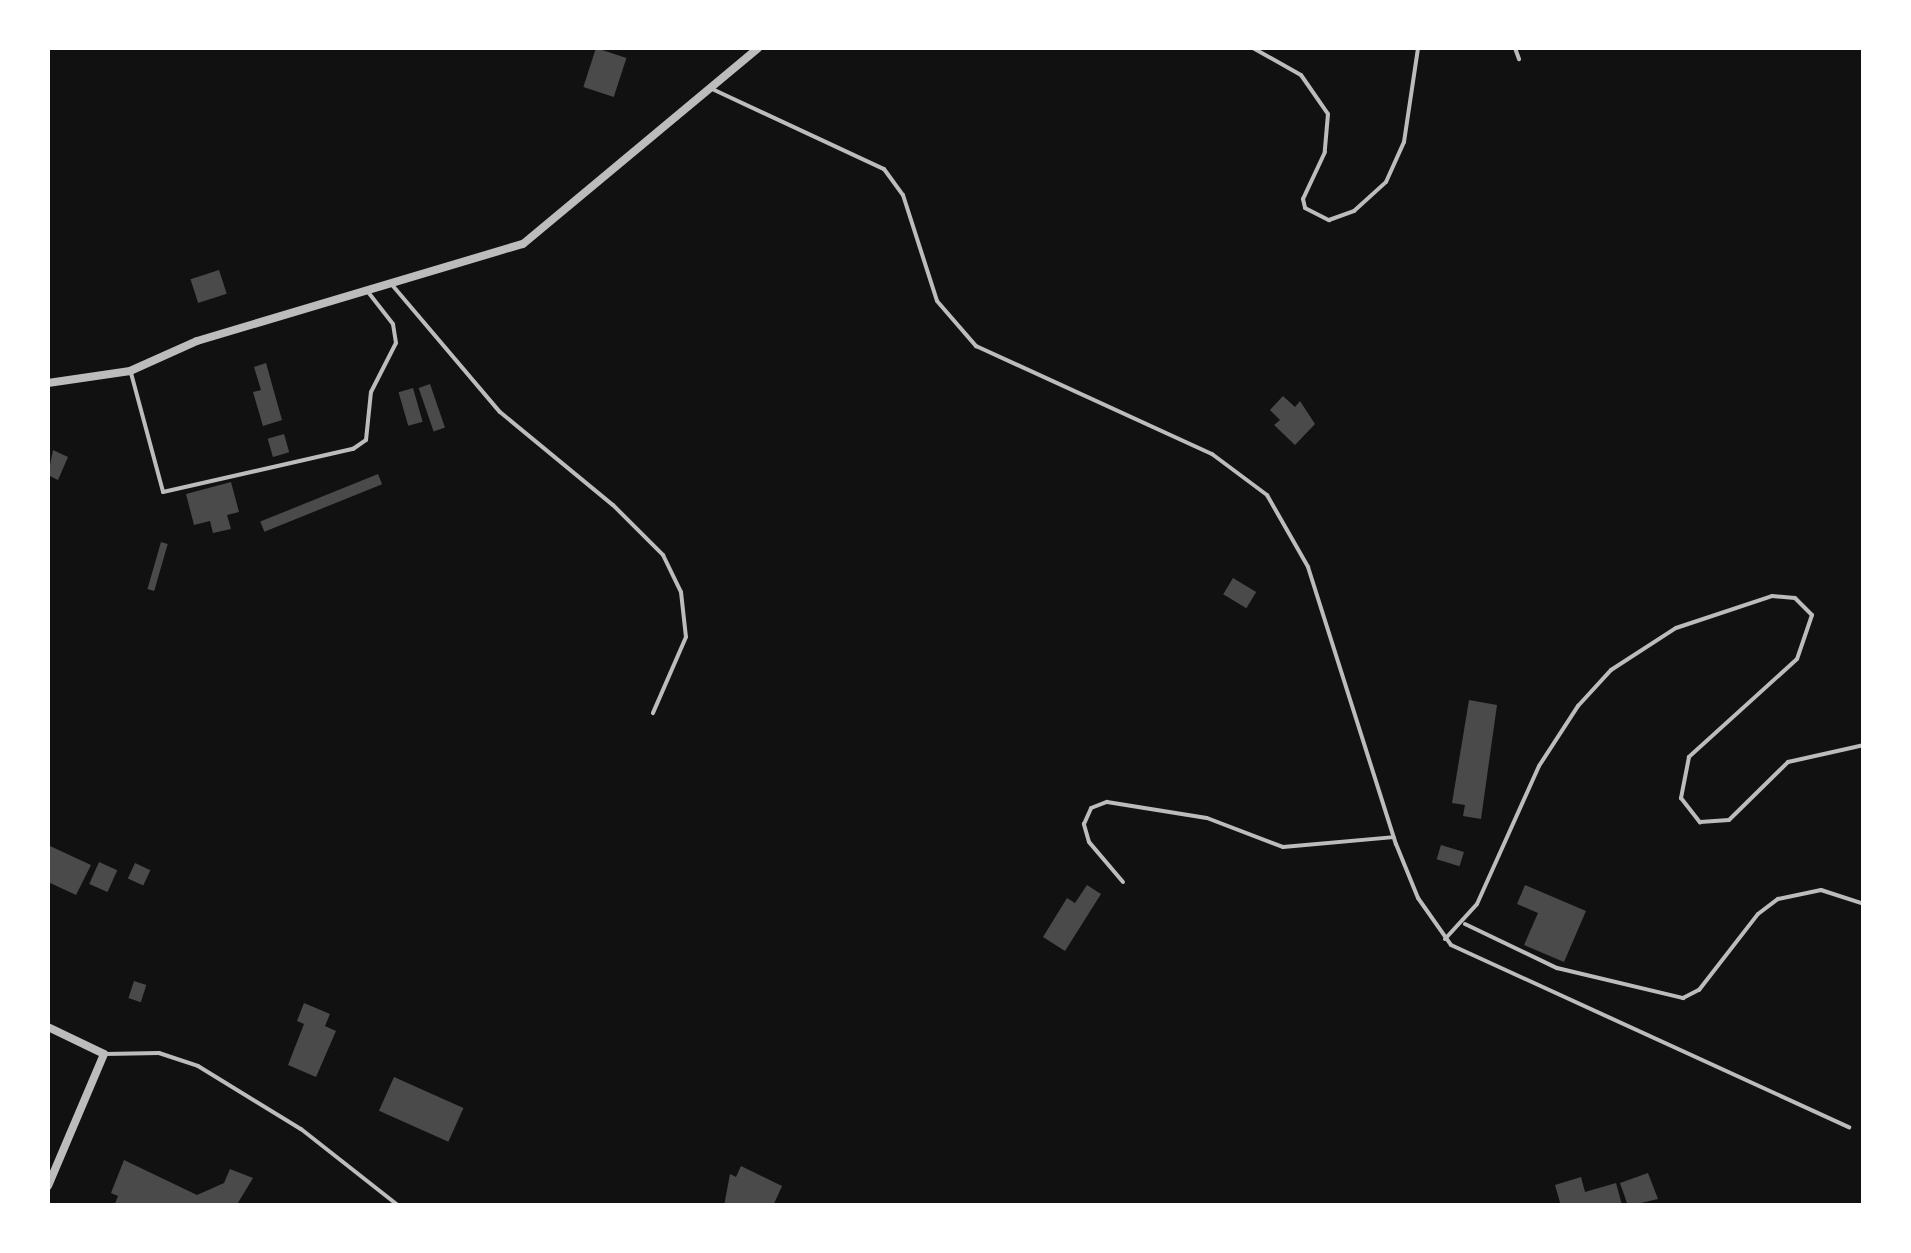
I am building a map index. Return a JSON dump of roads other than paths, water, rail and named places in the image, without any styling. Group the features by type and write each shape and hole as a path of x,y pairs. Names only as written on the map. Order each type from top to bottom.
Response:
{"street":[{"path":"48,383 130,371 197,341 393,286 523,244 758,48"},
{"path":"48,1027 104,1054 48,1186"}],"lane":[{"path":"1253,48 1301,75 1328,114 1325,152 1303,198 1305,208 1329,220 1354,211 1386,182 1404,142 1418,48"},
{"path":"1515,48 1519,59"},
{"path":"710,88 884,170 903,195 937,301 976,346 1212,454 1267,495 1308,567 1394,838 1418,898 1445,939 1850,1127"},
{"path":"393,286 500,412 623,513 663,555 681,592 686,637 680,664 653,713"},
{"path":"130,371 163,492 353,448 366,440 371,392 396,342 393,324 368,293"},
{"path":"1445,939 1465,924 1539,766 1578,706 1611,670 1676,628 1772,596 1796,598 1812,615 1797,658 1689,757 1681,798 1700,822 1730,820 1788,762 1864,745"},
{"path":"1122,882 1085,831 1091,808 1108,802 1207,818 1282,846 1394,838"},
{"path":"1465,924 1557,968 1683,998 1699,990 1758,914 1778,900 1821,890 1864,904"},
{"path":"104,1054 159,1053 198,1066 311,1138 398,1206"}]}
